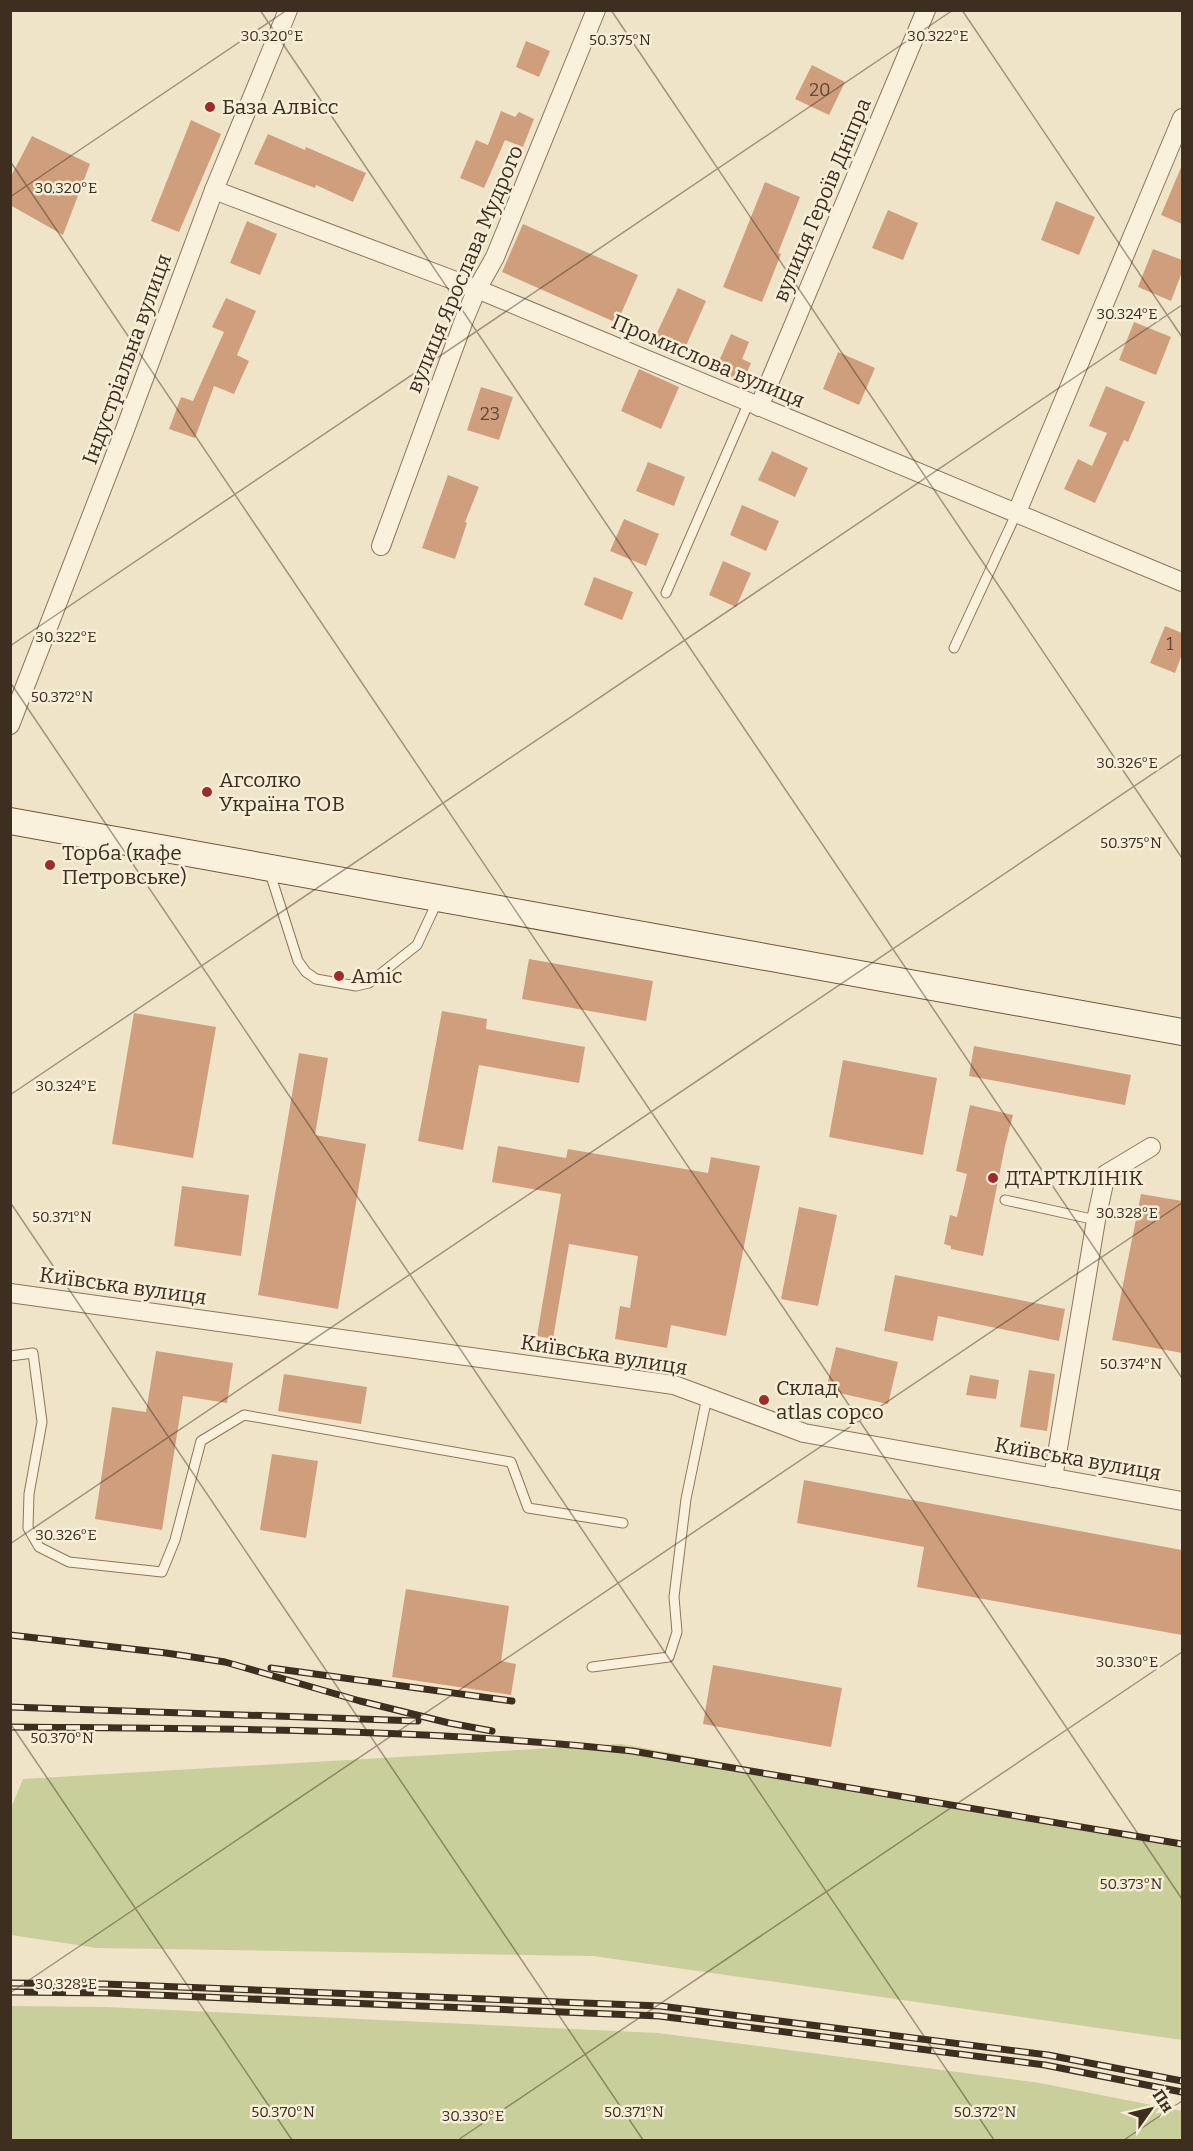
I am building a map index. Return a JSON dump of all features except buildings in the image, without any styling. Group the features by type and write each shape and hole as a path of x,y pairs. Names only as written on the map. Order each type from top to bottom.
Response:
{"main road":[{"path":"10,821 1182,1032"}],"street":[{"name":"Індустріальна вулиця","path":"10,724 124,432 214,190 288,10"},
{"name":"вулиця Ярослава Мудрого","path":"381,546 477,289 495,257 596,10"},
{"name":"вулиця Героїв Дніпра","path":"754,405 926,10"},
{"path":"1017,512 1182,118"},
{"name":"Промислова вулиця","path":"214,190 477,289 1182,582"},
{"path":"1053,1478 1096,1220 1106,1174 1151,1147"},
{"name":"Київська вулиця","path":"10,1293 674,1385 804,1434 1182,1501"}],"lane":[{"path":"666,592 754,405"},
{"path":"954,648 1017,512"},
{"path":"269,868 298,961 306,972 316,979 356,986 369,983 417,945 438,898"},
{"path":"1005,1200 1096,1220"},
{"path":"10,1356 33,1353 42,1422 29,1494 28,1528 39,1547 69,1562 162,1572 175,1540 201,1441 244,1415 511,1462 528,1508 622,1523"},
{"path":"592,1667 669,1657 677,1632 674,1597 686,1499 707,1397"}],"green space":[{"path":"621,1744 1182,1845 1182,2040 593,1956 97,1948 11,1935 11,1808 23,1779"},
{"path":"11,2006 106,2007 658,2033 1040,2083 1182,2111 1182,2140 11,2140"}],"railway":[{"path":"10,1635 225,1662 360,1701 492,1731"},
{"path":"271,1668 512,1701"},
{"path":"10,1707 418,1721"},
{"path":"10,1727 322,1731 555,1743 632,1751 1182,1844"},
{"path":"10,1983 104,1984 660,2006 1048,2055 1182,2081"},
{"path":"10,1992 107,1993 659,2016 1045,2065 1182,2092"}],"place":[{"name":"База Алвісс","path":"210,107"},
{"name":"Агсолко Україна ТОВ","path":"207,792"},
{"name":"Торба (кафе Петровське)","path":"50,865"},
{"name":"Amic","path":"339,976"},
{"name":"ДТАРТКЛІНІК","path":"993,1178"},
{"name":"Склад atlas copco","path":"764,1400"}]}
